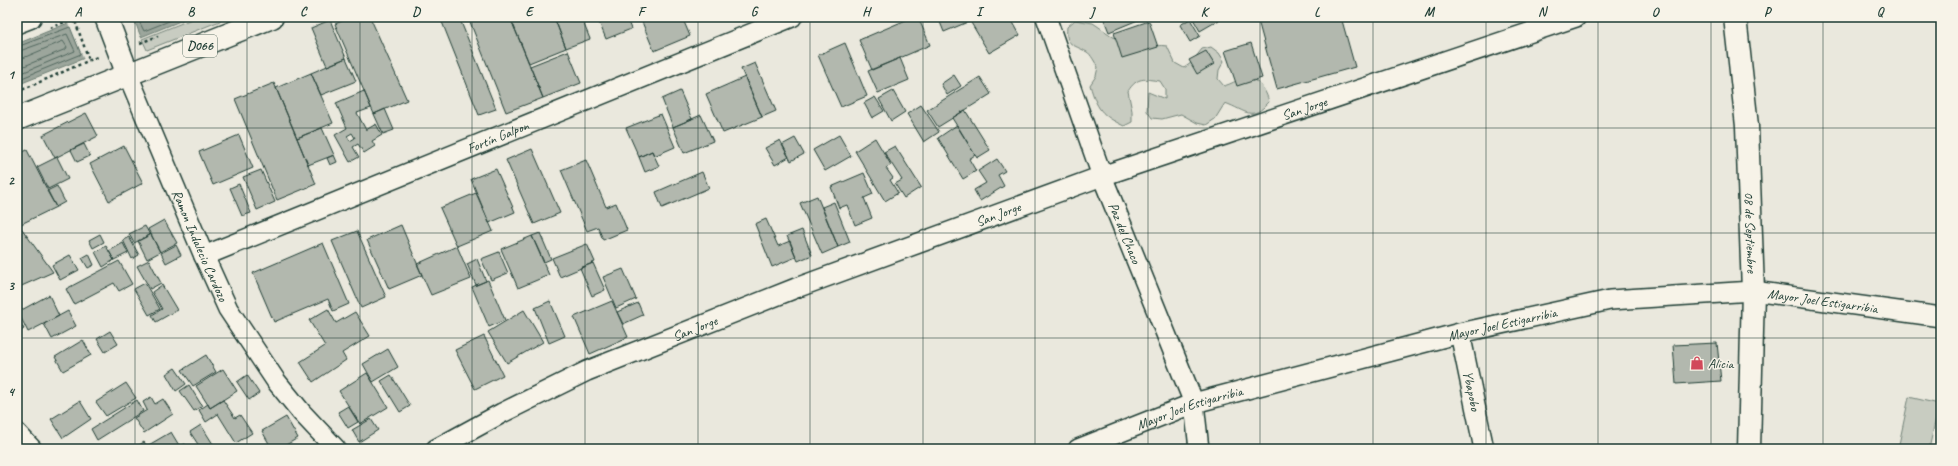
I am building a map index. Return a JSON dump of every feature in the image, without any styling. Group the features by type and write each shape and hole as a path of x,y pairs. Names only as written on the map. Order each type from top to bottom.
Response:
{"main road":[{"path":"17,22 30,17"},
{"name":"Ramon Indalecio Cardozo","path":"106,17 128,74"},
{"name":"D066","path":"17,119 272,17"},
{"name":"08 de Septiembre","path":"1735,17 1747,126 1753,291 1749,449"}],"street":[{"name":"Fortín Galpon","path":"204,256 792,17"},
{"name":"Paz del Chaco","path":"1046,17 1102,176 1194,403 1199,449"},
{"name":"San Jorge","path":"436,449 502,413 587,371 796,288 1102,176 1576,17"},
{"name":"Ramon Indalecio Cardozo","path":"128,74 204,256 228,309 276,381 302,413 336,449"},
{"name":"Mayor Joel Estigarribia","path":"1078,449 1194,403 1460,333 1610,300 1753,291 1941,317"},
{"name":"Ybapobo","path":"1460,333 1484,449"},
{"path":"17,433 32,449"}],"path":[{"path":"17,92 89,60 74,18 48,29"},
{"path":"137,37 140,43 161,35"}],"shaded area":[{"path":"197,17 230,17 147,50 142,39"},
{"path":"1075,20 1093,23 1125,45 1132,52 1142,51 1162,45 1167,46 1175,63 1184,68 1191,63 1202,49 1211,47 1219,53 1224,61 1219,70 1218,79 1224,86 1242,79 1253,80 1260,85 1266,93 1269,102 1258,112 1253,113 1248,113 1225,103 1215,119 1206,125 1197,123 1181,114 1162,119 1152,118 1147,111 1148,92 1165,99 1165,89 1160,81 1142,80 1135,83 1128,91 1132,111 1132,122 1124,126 1105,115 1095,100 1090,85 1096,76 1098,67 1088,53 1071,44 1067,38 1067,27"},
{"path":"1909,397 1939,404 1929,449 1898,449"}],"water":[{"path":"133,17 190,17 141,37"},
{"path":"73,21 87,57 17,85 17,44"}],"pier":[{"path":"73,19 75,20 89,56 84,60 67,21"}],"building":[{"path":"351,17 370,17 407,100 374,114 335,24"},
{"path":"459,17 496,109 479,115 442,22"},
{"path":"468,17 481,17 470,22"},
{"path":"481,17 510,17 543,98 506,112 470,22"},
{"path":"510,17 554,17 566,48 529,63"},
{"path":"554,17 581,17 590,39 566,48"},
{"path":"597,17 626,17 631,29 606,39"},
{"path":"640,17 682,17 690,36 654,51"},
{"path":"913,17 918,17 930,45 872,70 859,40"},
{"path":"938,17 1010,17 1020,35 989,53 970,21 944,32"},
{"path":"1103,17 1145,17 1109,32"},
{"path":"1192,17 1218,17 1219,20 1200,31"},
{"path":"1257,17 1341,17 1355,67 1277,89"},
{"path":"1439,17 1453,17 1440,21"},
{"path":"1190,19 1200,36 1190,42 1180,25"},
{"path":"330,20 346,58 327,66 311,28"},
{"path":"1149,21 1158,47 1122,58 1114,33"},
{"path":"845,43 867,96 841,107 818,55"},
{"path":"1251,43 1262,78 1237,86 1225,51"},
{"path":"568,51 581,83 543,98 530,66"},
{"path":"1206,51 1214,64 1197,74 1189,60"},
{"path":"346,58 356,81 321,95 311,73"},
{"path":"900,58 909,80 878,93 868,71"},
{"path":"755,63 776,111 762,117 741,69"},
{"path":"311,73 333,123 297,138 276,88"},
{"path":"954,75 961,86 947,95 941,84"},
{"path":"745,77 762,117 723,133 706,94"},
{"path":"980,77 991,94 938,127 927,110"},
{"path":"274,83 316,184 277,200 235,99"},
{"path":"364,91 371,108 357,113 366,130 376,124 382,135 372,141 375,146 364,153 358,144 353,147 359,157 350,162 335,135 347,128 336,103","holes":["352,133 355,138 350,141 347,136"]},
{"path":"680,91 692,119 673,127 662,99"},
{"path":"893,91 905,112 891,121 879,99"},
{"path":"875,97 884,111 872,118 864,103"},
{"path":"921,105 939,132 924,142 907,114"},
{"path":"385,109 394,130 383,134 374,114"},
{"path":"965,110 990,150 977,158 952,118"},
{"path":"86,113 98,136 55,158 43,135"},
{"path":"661,114 675,147 654,156 652,151 639,157 626,128"},
{"path":"701,115 713,141 684,153 673,127"},
{"path":"957,125 975,155 969,159 976,171 963,179 938,138"},
{"path":"322,128 334,155 308,165 297,138"},
{"path":"239,135 253,168 213,185 199,152"},
{"path":"839,135 851,156 825,171 813,150"},
{"path":"795,138 804,154 791,161 782,145"},
{"path":"875,138 891,165 886,168 893,178 890,180 898,193 885,201 855,151"},
{"path":"780,140 789,157 775,165 765,148"},
{"path":"84,144 90,156 77,162 71,150"},
{"path":"124,146 143,183 109,201 90,164"},
{"path":"895,146 921,187 904,198 895,184 902,180 884,152"},
{"path":"532,149 560,213 534,224 506,160"},
{"path":"27,150 56,207 17,226 17,155"},
{"path":"652,151 659,166 645,172 639,157"},
{"path":"334,155 337,162 330,165 327,158"},
{"path":"57,157 68,179 48,189 37,167"},
{"path":"997,159 1005,171 998,175 1004,186 980,201 974,190 986,183 978,171"},
{"path":"586,160 606,207 616,203 627,230 603,240 598,227 587,231 561,170"},
{"path":"496,169 515,212 489,223 471,179"},
{"path":"261,170 275,202 257,210 243,177"},
{"path":"702,172 709,188 662,208 656,192"},
{"path":"864,173 873,194 864,198 872,218 855,225 847,205 839,208 831,187"},
{"path":"239,184 251,213 242,216 230,188"},
{"path":"57,186 65,202 56,207 47,191"},
{"path":"476,193 493,231 457,246 440,208"},
{"path":"817,196 838,247 822,254 800,203"},
{"path":"834,202 850,242 838,247 822,207"},
{"path":"766,219 778,246 790,241 796,257 772,267 755,224"},
{"path":"164,220 177,243 160,252 148,229"},
{"path":"401,225 422,275 389,289 367,240"},
{"path":"145,226 150,235 134,243 129,234"},
{"path":"22,229 53,272 17,288 17,231"},
{"path":"802,230 812,255 798,261 787,236"},
{"path":"357,231 386,297 361,308 332,241"},
{"path":"540,233 551,259 544,262 532,236"},
{"path":"100,234 104,242 93,248 89,240"},
{"path":"151,234 160,252 147,259 138,241"},
{"path":"532,236 549,275 518,288 501,249"},
{"path":"129,237 139,255 132,259 123,240"},
{"path":"123,243 128,253 114,260 109,251"},
{"path":"323,243 349,304 333,311 328,299 274,322 253,273"},
{"path":"587,244 595,262 560,277 552,258"},
{"path":"176,245 181,255 166,263 161,253"},
{"path":"106,246 114,260 103,267 95,252"},
{"path":"457,246 471,279 431,295 417,264"},
{"path":"499,252 508,273 491,280 481,259"},
{"path":"89,254 94,265 88,268 82,258"},
{"path":"70,255 79,270 60,280 52,265"},
{"path":"477,259 486,281 476,285 467,264"},
{"path":"149,260 161,283 150,289 137,266"},
{"path":"119,261 132,284 119,291 114,283 74,304 66,289"},
{"path":"593,263 605,290 592,296 580,268"},
{"path":"623,269 636,299 616,308 603,277"},
{"path":"488,280 505,320 489,327 472,287"},
{"path":"145,283 160,309 149,315 134,289"},
{"path":"162,285 177,310 156,322 152,315 162,309 152,292"},
{"path":"49,295 59,316 28,332 18,312"},
{"path":"550,301 565,336 549,343 535,308"},
{"path":"612,301 628,337 590,354 574,317"},
{"path":"638,303 643,315 623,324 617,312"},
{"path":"328,309 336,323 355,312 370,336 342,353 346,360 313,382 300,362 325,346 309,320"},
{"path":"524,310 543,342 507,363 488,332"},
{"path":"68,311 76,326 52,339 44,324"},
{"path":"17,318 24,329 17,333"},
{"path":"110,331 118,344 105,352 97,339"},
{"path":"484,336 503,375 475,389 455,350"},
{"path":"83,340 91,355 63,371 55,357"},
{"name":"Alicia","path":"1717,343 1721,381 1676,384 1673,345"},
{"path":"388,349 398,367 373,382 363,364"},
{"path":"206,355 216,372 193,386 182,370"},
{"path":"175,368 186,384 176,391 166,374"},
{"path":"223,369 237,391 210,408 196,386"},
{"path":"367,373 388,407 360,424 339,391"},
{"path":"247,375 259,393 249,400 237,382"},
{"path":"391,375 410,406 400,412 381,381"},
{"path":"126,383 136,398 106,416 96,402"},
{"path":"189,385 202,406 194,411 180,391"},
{"path":"151,397 155,404 163,399 173,414 144,433 134,418 147,410 143,402"},
{"path":"137,400 143,411 97,440 91,429"},
{"path":"223,400 235,418 240,415 252,433 236,443 218,414 206,422 199,410 208,404 210,408"},
{"path":"80,401 91,419 63,438 51,419"},
{"path":"348,406 358,422 348,428 338,412"},
{"path":"286,417 298,438 279,449 272,449 262,431"},
{"path":"371,419 378,430 359,442 352,430"},
{"path":"201,425 213,444 205,449 201,449 190,432"},
{"path":"171,432 180,447 177,449 149,449 147,446"},
{"path":"144,442 149,449 133,449"},
{"path":"185,444 188,449 177,449 180,447"}],"place":[{"name":"Alicia","path":"1697,363"}]}
